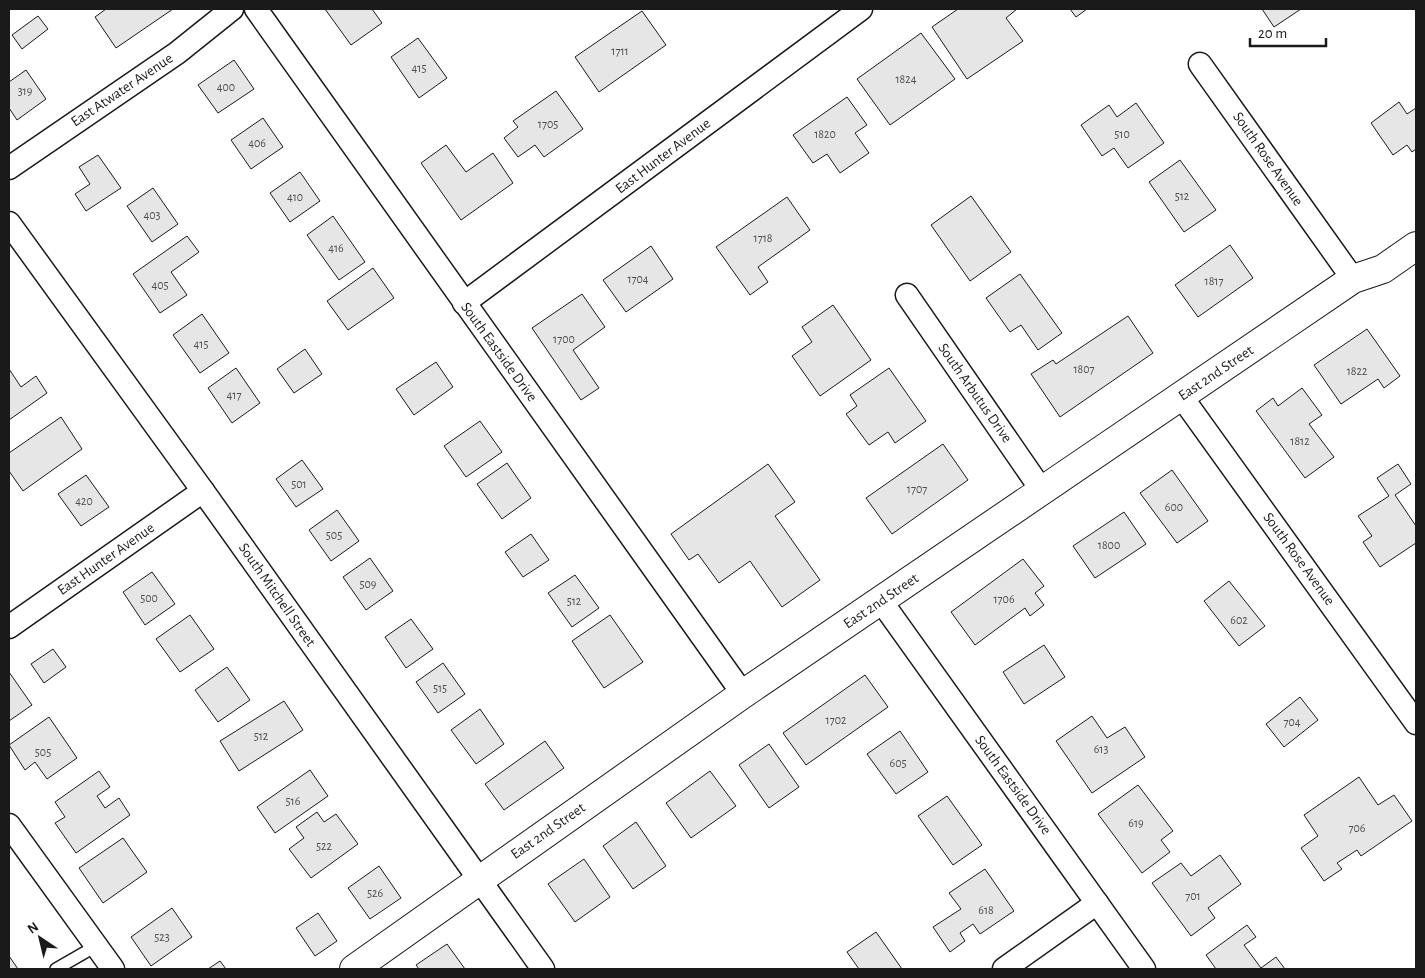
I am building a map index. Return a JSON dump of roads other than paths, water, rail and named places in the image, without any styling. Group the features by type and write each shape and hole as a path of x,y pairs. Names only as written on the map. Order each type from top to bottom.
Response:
{"street":[{"name":"East Atwater Avenue","path":"9,168 176,53 232,9"},
{"name":"South Eastside Drive","path":"256,9 743,694"},
{"name":"East Hunter Avenue","path":"464,303 861,9"},
{"name":"South Rose Avenue","path":"1200,64 1353,279"},
{"name":"South Mitchell Street","path":"9,223 203,491 543,969"},
{"name":"East 2nd Street","path":"354,969 743,694 1043,492 1353,279 1383,269 1416,246"},
{"name":"South Arbutus Drive","path":"906,295 1043,492"},
{"name":"South Rose Avenue","path":"1181,396 1416,722"},
{"name":"East Hunter Avenue","path":"9,627 203,491"},
{"name":"South Eastside Drive","path":"881,601 1144,969"},
{"path":"9,825 113,969"},
{"path":"1004,969 1097,903"}],"lane":[{"path":"56,969 96,946"}]}
